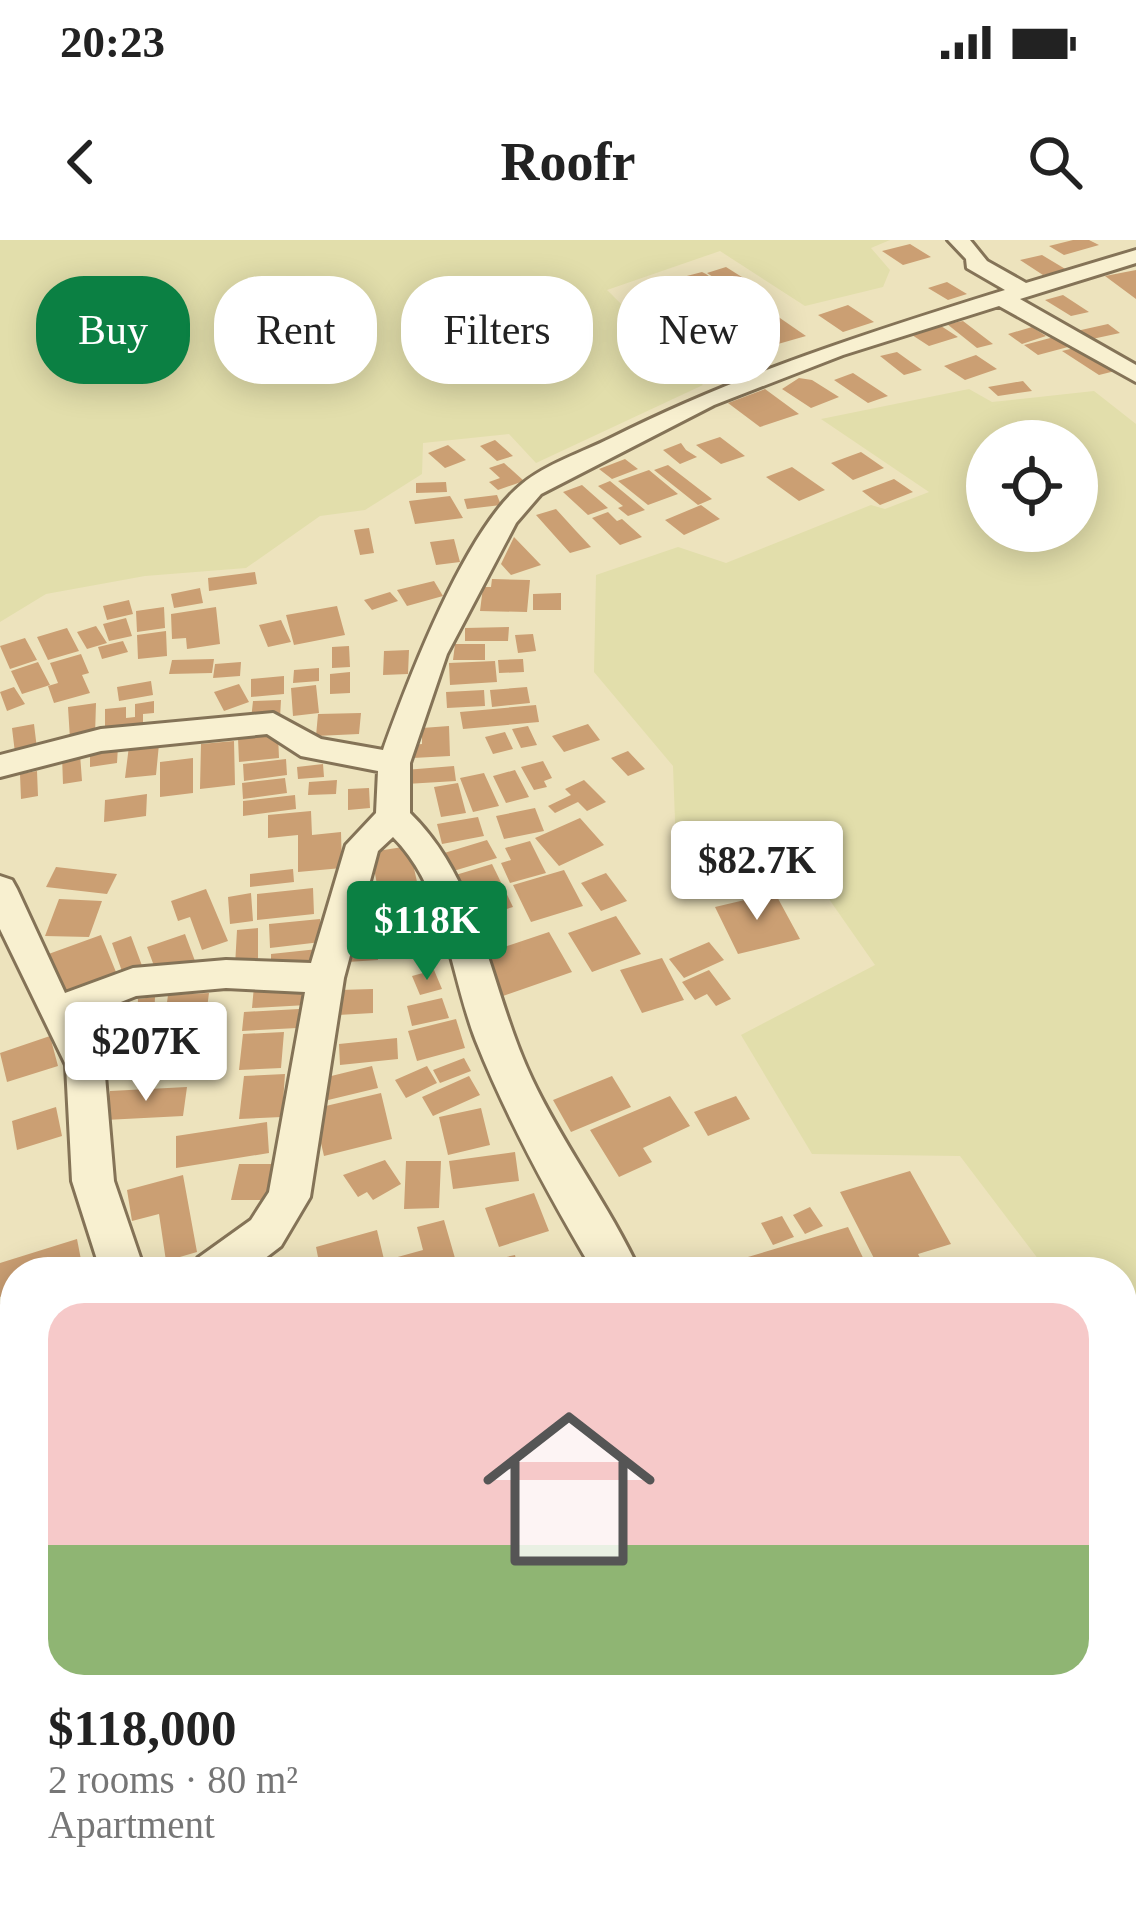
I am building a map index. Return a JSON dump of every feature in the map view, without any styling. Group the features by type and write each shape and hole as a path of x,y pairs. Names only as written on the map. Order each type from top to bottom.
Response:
{"street":[{"path":"958,240 977,259 975,263 1012,294 1136,375"},
{"path":"234,1257 266,1234 289,1197 326,978 363,845 393,817 394,763 432,654 504,520 532,488 705,400 835,350 1136,256"},
{"path":"0,766 101,740 273,723 312,748 394,763"},
{"path":"393,817 416,834 444,882 493,1037 556,1174 609,1257"},
{"path":"0,889 55,1012 85,1064 92,1181 118,1257"},
{"path":"55,1012 133,982 226,974 326,978"}],"shaded area":[{"path":"0,240 890,240 871,248 890,270 883,287 805,306 780,290 780,276 759,276 720,251 648,276 617,276 617,287 607,290 617,300 617,384 703,385 536,463 509,434 423,443 422,474 365,510 320,516 246,568 145,576 46,594 0,622"},
{"path":"969,389 992,402 1094,391 1136,424 1136,1257 1037,1257 960,1156 812,1154 741,1035 875,965 801,859 677,875 673,766 594,672 596,575 678,547 726,563 871,505 885,509 929,492 821,419"}],"building":[{"path":"1073,240 1099,245 1064,255 1049,246"},
{"path":"910,244 931,257 903,265 882,251"},
{"path":"1042,255 1067,270 1043,275 1020,260"},
{"path":"726,267 740,276 712,276 707,273"},
{"path":"1136,270 1136,299 1105,276"},
{"path":"947,282 967,294 948,300 928,288"},
{"path":"1063,295 1089,312 1071,316 1045,300"},
{"path":"848,305 874,322 843,332 818,315"},
{"path":"780,318 806,336 780,343"},
{"path":"963,321 993,344 977,348 947,324"},
{"path":"1108,324 1120,333 1083,341 1072,332"},
{"path":"941,326 958,337 929,346 912,335"},
{"path":"1032,327 1046,336 1022,344 1008,334"},
{"path":"1054,337 1068,347 1038,355 1024,345"},
{"path":"1078,347 1115,371 1099,375 1062,351"},
{"path":"897,352 922,370 904,375 880,356"},
{"path":"976,355 997,369 965,380 944,366"},
{"path":"853,373 888,396 868,403 834,380"},
{"path":"799,378 812,380 839,397 811,408 782,389"},
{"path":"1023,381 1032,391 998,396 988,387"},
{"path":"765,389 799,414 760,427 728,403"},
{"path":"720,437 745,456 721,464 696,445"},
{"path":"495,440 513,456 497,461 480,446"},
{"path":"681,443 697,457 680,464 663,450"},
{"path":"448,445 466,460 445,468 428,453"},
{"path":"861,452 884,468 853,480 831,463"},
{"path":"625,459 638,469 612,479 599,469"},
{"path":"504,463 524,481 498,490 489,482 500,478 489,468"},
{"path":"668,465 712,499 698,505 654,470"},
{"path":"792,467 825,490 799,501 766,477"},
{"path":"649,470 678,494 648,505 618,481"},
{"path":"894,479 913,492 880,505 862,491"},
{"path":"610,481 645,510 628,516 618,508 623,506 598,486"},
{"path":"446,482 447,492 416,493 416,483"},
{"path":"582,485 608,508 588,515 563,492"},
{"path":"497,495 501,505 467,509 464,499"},
{"path":"450,496 463,518 415,524 409,501"},
{"path":"701,505 720,519 684,535 665,520"},
{"path":"556,509 591,547 570,553 536,515"},
{"path":"608,512 642,537 620,545 592,518"},
{"path":"369,528 374,553 360,555 354,530"},
{"path":"514,537 541,565 511,575 501,564"},
{"path":"454,539 460,562 436,565 430,542"},
{"path":"255,572 257,584 209,591 208,578"},
{"path":"492,579 530,580 527,612 480,611 483,587 491,587"},
{"path":"434,581 443,596 407,606 397,590"},
{"path":"200,588 203,603 174,608 171,594"},
{"path":"390,592 398,601 372,610 364,600"},
{"path":"561,593 561,610 533,610 533,594"},
{"path":"129,600 133,614 107,620 103,606"},
{"path":"337,606 345,635 294,645 286,615"},
{"path":"164,607 165,628 137,632 136,611"},
{"path":"216,607 220,644 187,649 186,638 172,639 171,614"},
{"path":"126,618 132,636 109,641 103,624"},
{"path":"281,620 291,642 268,647 259,625"},
{"path":"96,626 107,643 87,649 77,632"},
{"path":"509,627 508,641 465,641 465,628"},
{"path":"67,628 79,651 48,660 37,637"},
{"path":"166,631 167,656 138,659 137,635"},
{"path":"533,634 536,651 518,653 515,635"},
{"path":"25,638 37,660 10,669 0,646"},
{"path":"123,641 128,652 102,659 98,647"},
{"path":"455,644 485,644 485,660 453,660"},
{"path":"349,646 350,667 332,668 332,647"},
{"path":"409,650 408,674 383,675 384,651"},
{"path":"81,654 89,673 82,675 90,693 54,703 48,686 58,683 50,663"},
{"path":"214,659 212,673 169,674 172,660"},
{"path":"523,659 524,672 499,673 498,660"},
{"path":"495,661 497,682 450,685 449,663"},
{"path":"38,662 50,685 22,694 11,671"},
{"path":"241,662 240,676 213,678 215,664"},
{"path":"319,668 319,681 293,683 294,670"},
{"path":"350,672 350,693 330,694 330,674"},
{"path":"284,676 284,694 251,697 251,679"},
{"path":"151,681 153,695 119,701 117,687"},
{"path":"239,684 249,702 224,711 214,692"},
{"path":"316,685 319,713 293,716 291,688"},
{"path":"14,687 25,704 7,711 0,692"},
{"path":"527,687 530,703 492,707 490,690"},
{"path":"484,690 485,706 447,708 446,692"},
{"path":"281,700 280,718 251,720 253,701"},
{"path":"154,701 154,713 143,714 143,728 105,733 105,709 126,707 126,718 135,717 135,704"},
{"path":"96,703 95,735 70,739 68,707"},
{"path":"536,705 539,722 463,729 460,712"},
{"path":"361,713 359,734 316,736 318,714"},
{"path":"34,724 37,749 15,753 12,728"},
{"path":"588,724 600,740 564,752 552,736"},
{"path":"449,726 450,756 413,758 412,745 422,744 422,728"},
{"path":"528,726 537,745 521,748 512,729"},
{"path":"505,732 513,749 493,754 485,737"},
{"path":"278,734 279,758 239,762 238,738"},
{"path":"234,741 235,785 200,789 201,744"},
{"path":"159,744 156,775 125,778 129,746"},
{"path":"118,746 117,763 90,767 90,750"},
{"path":"628,751 645,769 628,776 611,758"},
{"path":"80,754 82,781 63,784 62,756"},
{"path":"193,758 193,793 160,797 160,762"},
{"path":"286,759 287,775 244,781 243,764"},
{"path":"543,761 552,778 544,781 547,787 534,790 521,767"},
{"path":"323,764 324,777 298,779 297,767"},
{"path":"454,766 456,781 406,784 405,770"},
{"path":"515,770 529,797 506,803 493,776"},
{"path":"37,771 38,796 21,799 20,774"},
{"path":"484,773 499,806 473,812 460,778"},
{"path":"285,778 287,793 243,799 242,783"},
{"path":"337,780 336,794 308,795 309,782"},
{"path":"584,780 606,802 587,811 578,802 555,813 548,806 571,795 565,789"},
{"path":"458,783 466,813 441,817 434,787"},
{"path":"369,788 370,808 348,810 348,789"},
{"path":"147,794 146,816 104,822 105,800"},
{"path":"295,795 296,809 243,816 243,801"},
{"path":"535,808 544,831 504,839 496,816"},
{"path":"311,811 312,835 341,832 342,868 298,872 298,835 268,838 268,815"},
{"path":"478,817 484,836 442,844 437,824"},
{"path":"580,818 604,845 559,866 535,838"},
{"path":"487,840 497,858 450,872 441,854"},
{"path":"530,841 546,873 510,883 501,863 511,860 505,848"},
{"path":"409,846 420,895 380,901 371,852"},
{"path":"492,864 513,907 470,920 449,877"},
{"path":"56,867 117,874 107,894 46,887"},
{"path":"293,869 294,882 250,887 250,874"},
{"path":"564,870 583,906 531,922 513,885"},
{"path":"606,873 627,901 601,911 581,883"},
{"path":"313,888 314,914 257,920 257,894"},
{"path":"206,889 228,941 202,950 190,917 178,921 171,901"},
{"path":"251,893 253,921 230,924 228,897"},
{"path":"775,893 800,939 738,954 715,907"},
{"path":"59,899 102,901 89,937 45,936"},
{"path":"434,907 436,931 427,932 429,950 394,954 391,912"},
{"path":"616,916 641,954 592,972 568,933"},
{"path":"320,919 321,942 270,948 269,924"},
{"path":"378,925 378,960 347,962 347,927"},
{"path":"258,928 258,964 235,966 237,930"},
{"path":"549,932 572,972 503,996 483,954"},
{"path":"185,934 195,961 157,974 147,947"},
{"path":"101,935 118,977 59,998 43,956"},
{"path":"131,936 144,971 124,977 112,943"},
{"path":"709,942 724,960 684,978 669,959"},
{"path":"318,949 318,964 271,969 271,954"},
{"path":"662,958 684,1000 642,1013 620,970"},
{"path":"434,970 442,989 420,995 412,976"},
{"path":"709,970 731,999 716,1006 707,994 695,1000 682,982"},
{"path":"309,983 307,1005 252,1008 254,986"},
{"path":"373,989 373,1013 338,1015 339,990"},
{"path":"209,993 205,1023 164,1025 168,995"},
{"path":"155,997 154,1022 137,1023 138,999"},
{"path":"442,998 449,1018 412,1026 407,1006"},
{"path":"102,1007 110,1050 87,1056 79,1013"},
{"path":"299,1009 297,1028 242,1031 244,1012"},
{"path":"456,1019 465,1048 417,1061 408,1031"},
{"path":"210,1028 205,1064 156,1067 161,1031"},
{"path":"284,1032 281,1068 239,1070 243,1034"},
{"path":"50,1036 58,1066 7,1082 0,1053"},
{"path":"397,1038 398,1059 340,1065 339,1044"},
{"path":"464,1058 471,1071 440,1083 433,1070"},
{"path":"372,1066 378,1088 324,1101 319,1079"},
{"path":"427,1066 437,1083 406,1098 395,1080"},
{"path":"285,1074 282,1117 239,1119 244,1076"},
{"path":"469,1076 480,1095 433,1116 422,1097"},
{"path":"612,1076 631,1107 571,1132 553,1100"},
{"path":"187,1087 183,1116 105,1120 110,1091"},
{"path":"381,1093 392,1139 324,1156 313,1109"},
{"path":"670,1096 690,1126 643,1148 652,1162 619,1177 590,1130"},
{"path":"736,1096 750,1119 708,1136 694,1112"},
{"path":"56,1107 62,1136 17,1150 12,1121"},
{"path":"481,1108 490,1145 448,1155 439,1117"},
{"path":"267,1122 269,1153 176,1168 176,1136"},
{"path":"515,1152 519,1181 453,1189 449,1161"},
{"path":"385,1160 401,1184 373,1200 367,1192 358,1197 343,1175"},
{"path":"406,1161 441,1161 439,1208 404,1209"},
{"path":"239,1164 273,1164 268,1200 231,1200"},
{"path":"910,1171 951,1244 920,1257 873,1257 840,1192"},
{"path":"183,1175 197,1252 165,1257 159,1214 132,1221 127,1190"},
{"path":"534,1193 549,1231 499,1247 485,1208"},
{"path":"810,1207 823,1226 805,1234 793,1215"},
{"path":"782,1216 794,1237 773,1245 761,1223"},
{"path":"444,1220 455,1257 398,1257 423,1250 417,1227"},
{"path":"848,1227 863,1257 748,1257"},
{"path":"377,1230 383,1257 318,1257 316,1247"},
{"path":"77,1239 80,1257 19,1257"}]}
